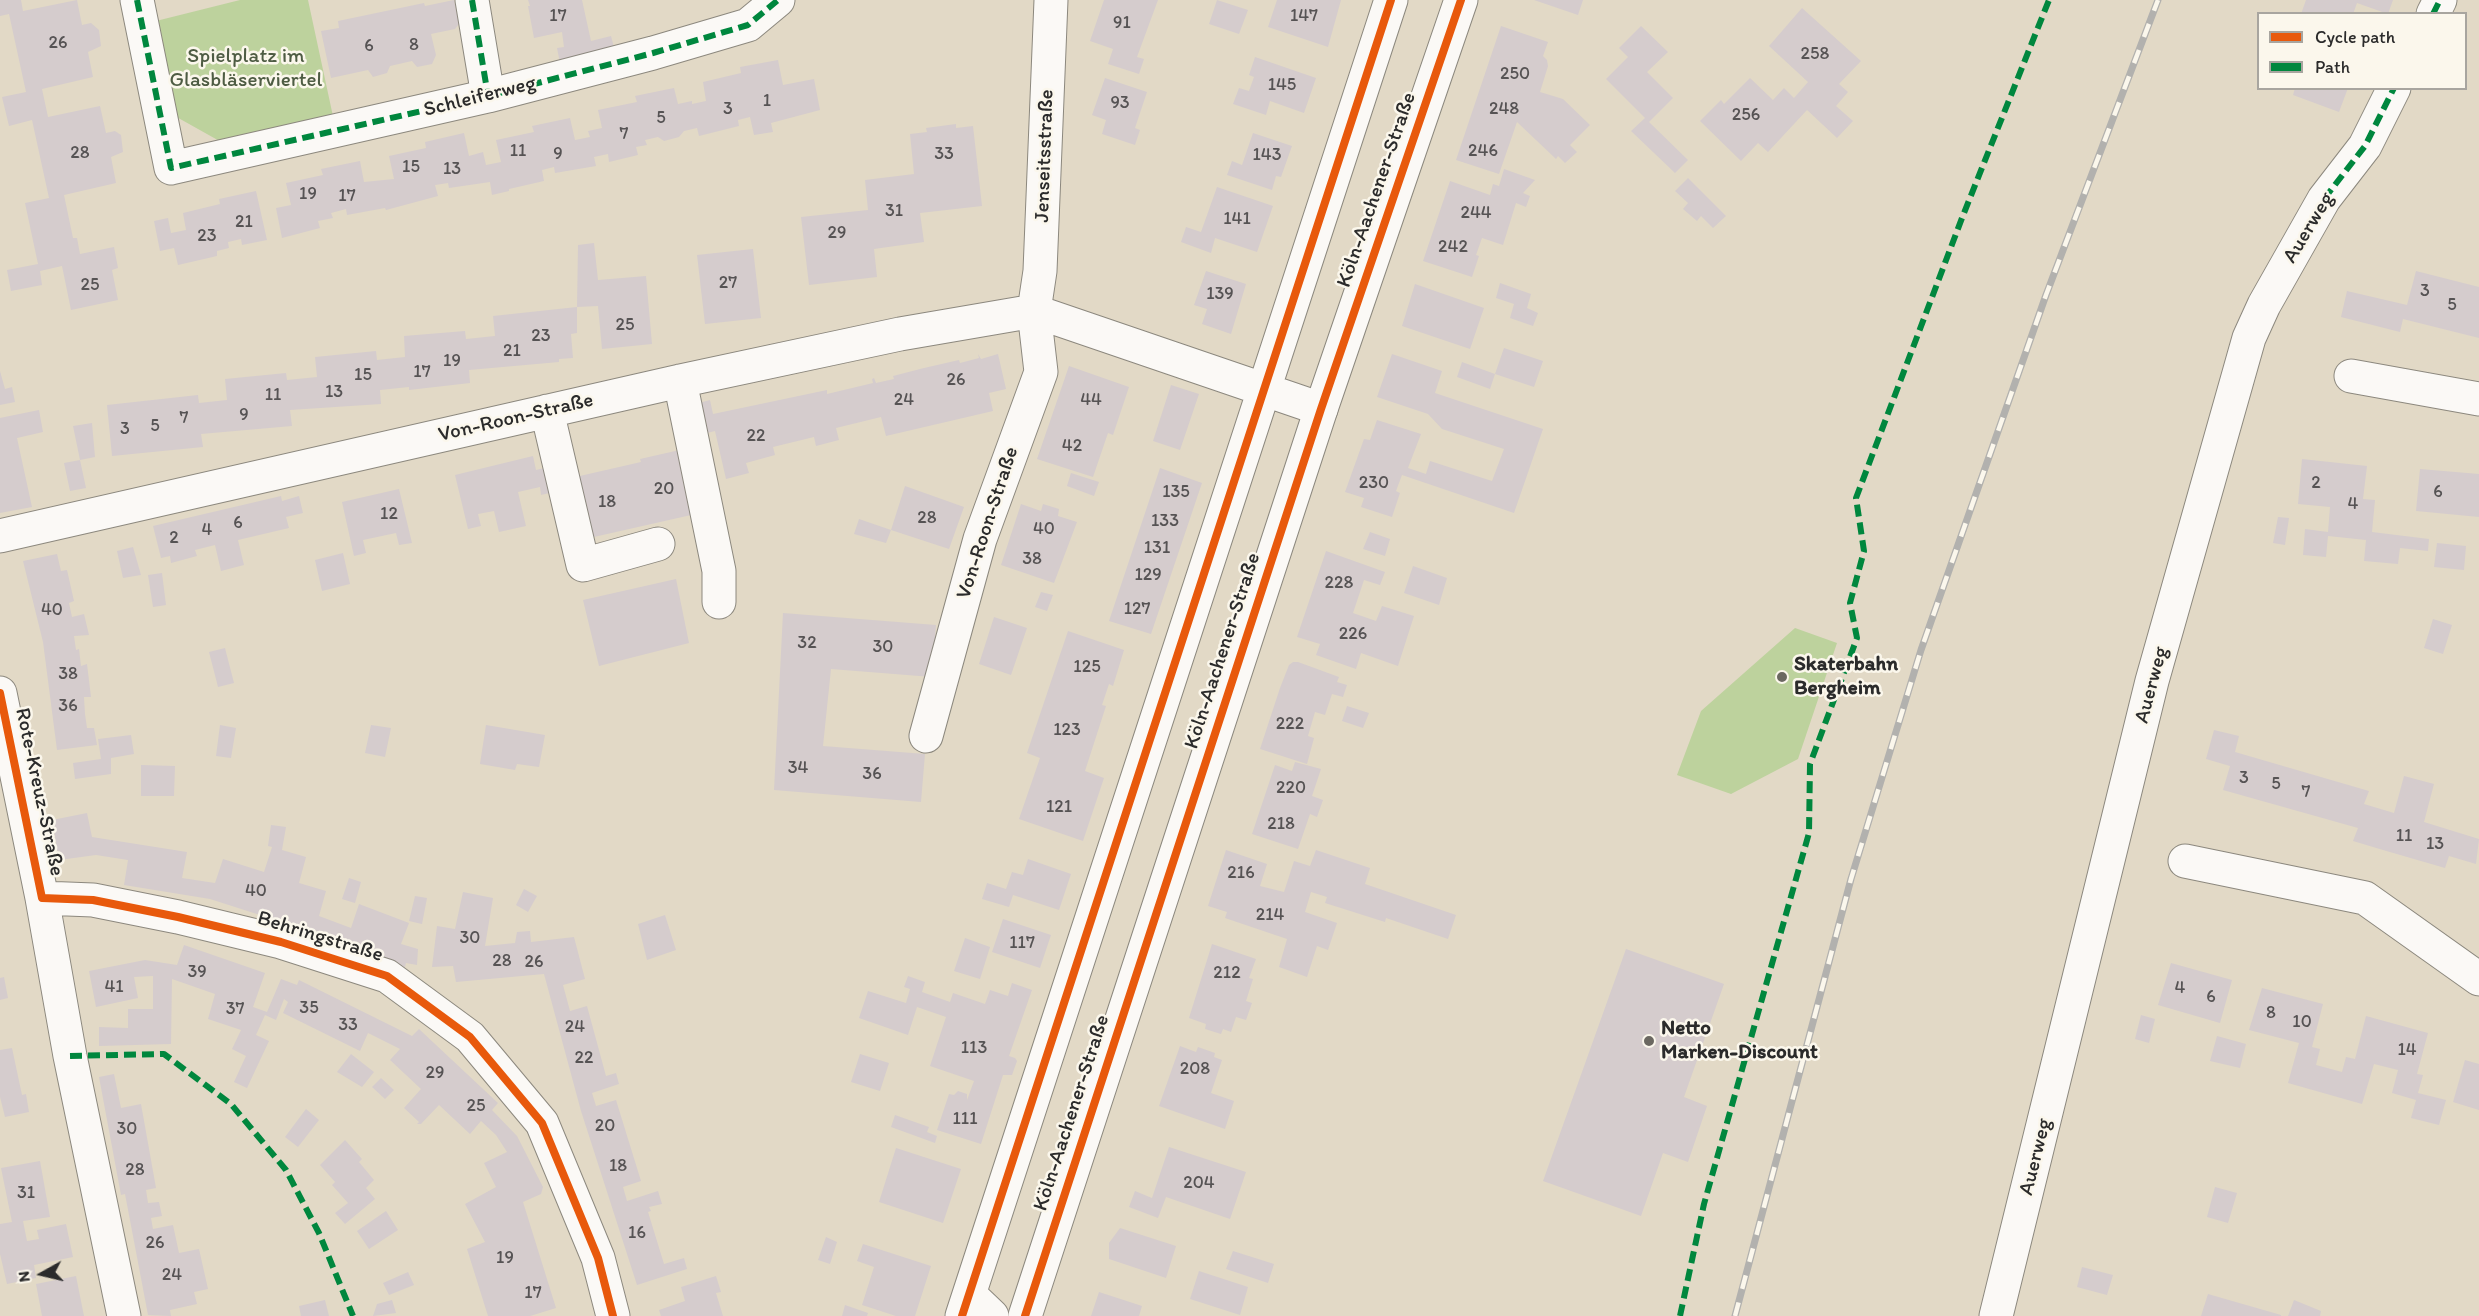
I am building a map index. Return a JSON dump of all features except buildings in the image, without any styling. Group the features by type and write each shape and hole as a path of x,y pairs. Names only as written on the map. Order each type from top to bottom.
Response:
{"street":[{"name":"Schleiferweg","path":"137,0 171,168 488,96 748,25 778,0"},
{"path":"472,0 488,96"},
{"name":"Jenseitsstraße","path":"1034,311 1040,271 1052,0"},
{"name":"Köln-Aachener-Straße","path":"975,1309 1262,390 1391,0"},
{"name":"Köln-Aachener-Straße","path":"1025,1316 1321,409 1461,0"},
{"name":"Auerweg","path":"1996,1316 2152,681 2249,339 2264,305 2325,199 2365,146 2393,90"},
{"name":"Von-Roon-Straße","path":"926,736 980,539 1041,372 1034,311"},
{"name":"Von-Roon-Straße","path":"0,536 680,381 900,334 1034,311 1321,409"},
{"path":"2351,376 2479,399"},
{"path":"680,381 719,571 719,602"},
{"path":"547,411 584,565 658,544"},
{"name":"Rote-Kreuz-Straße","path":"0,693 42,898 70,1056 124,1316"},
{"path":"2185,861 2365,898 2479,979"},
{"name":"Behringstraße","path":"42,898 93,900 178,917 281,942 387,976 470,1037 542,1123 598,1258 613,1316"}],"green space":[{"name":"Spielplatz im Glasbläserviertel","path":"240,0 308,0 334,121 223,143 173,115 152,22"},
{"name":"Skaterbahn Bergheim","path":"1795,628 1837,643 1798,759 1731,794 1677,775 1701,711"}],"railway":[{"path":"1735,1316 1851,879 1921,650 2046,295 2158,0"}],"marked path":[{"path":"137,0 171,168 488,96 653,53 748,25 778,0"},
{"path":"472,0 488,96"},
{"path":"1680,1316 1704,1204 1809,833 1810,764 1857,638 1850,603 1864,551 1856,498 1962,218 2049,0"},
{"path":"2434,12 2440,0"},
{"path":"2324,199 2365,146 2393,90"},
{"path":"70,1056 164,1054 231,1104 286,1170 319,1233 353,1316"}],"cycle path":[{"path":"962,1316 1391,0"},
{"path":"1025,1316 1321,409 1461,0"},
{"path":"0,693 42,898 93,900 178,917 281,942 387,976 470,1037 542,1123 598,1258 613,1316"}],"place":[{"name":"Skaterbahn Bergheim","path":"1782,677"},
{"name":"Netto Marken-Discount","path":"1649,1041"}]}
